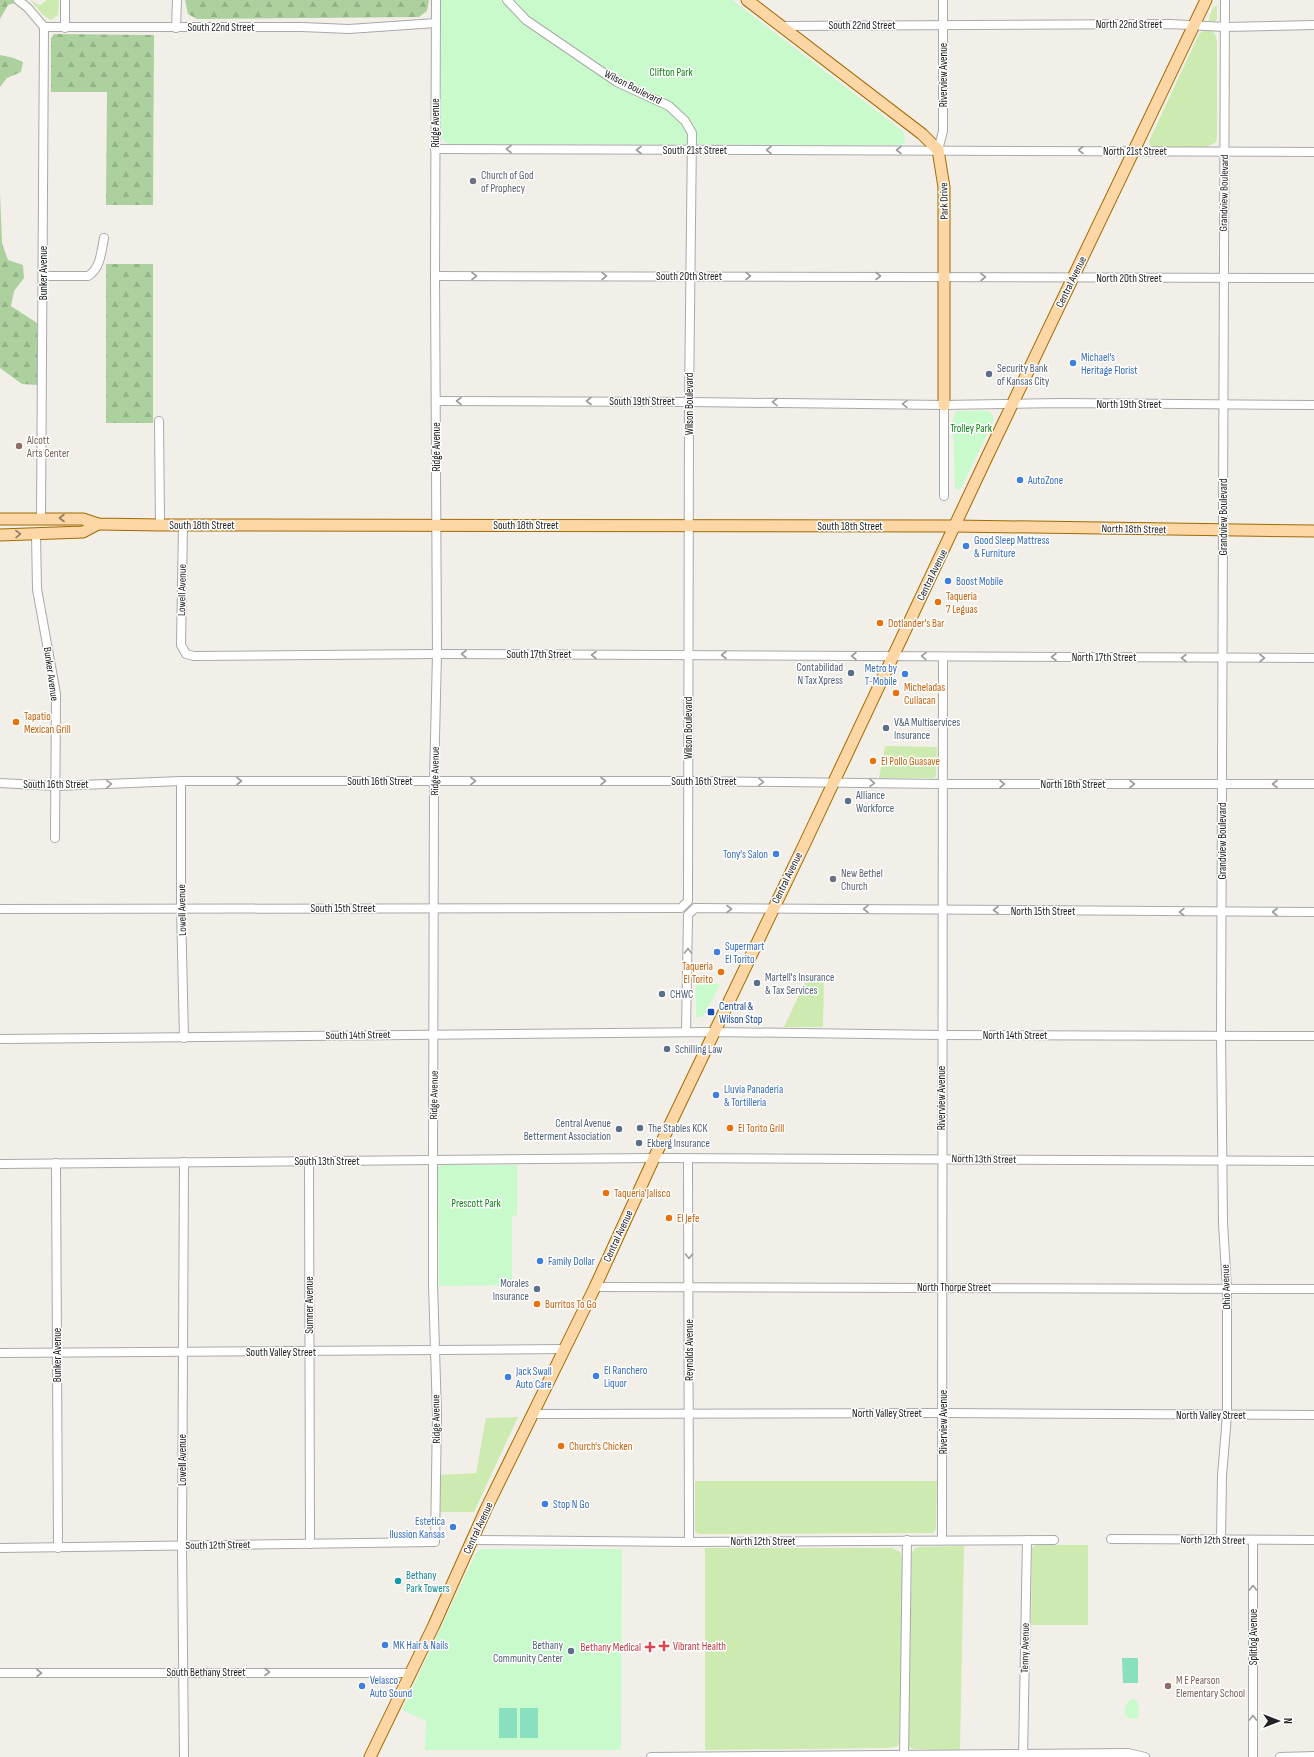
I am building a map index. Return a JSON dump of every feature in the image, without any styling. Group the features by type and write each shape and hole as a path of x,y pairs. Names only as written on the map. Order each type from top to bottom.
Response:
{"main road":[{"path":"747,0 922,134 938,150"},
{"name":"Central Avenue","path":"370,1757 411,1673 471,1540 563,1349 595,1287 654,1158 772,909 1206,0"},
{"name":"Park Drive","path":"938,150 944,187 944,405"},
{"name":"South 18th Street","path":"0,519 83,518 98,524 160,525 436,524 954,526"},
{"name":"South 18th Street","path":"0,535 83,532 98,524"},
{"name":"North 18th Street","path":"954,526 1314,531"}],"street":[{"path":"18,0 28,8 44,27"},
{"path":"65,0 65,28"},
{"path":"176,28 177,0"},
{"name":"Ridge Avenue","path":"435,1542 437,1415 434,1350 433,1160 435,1034 434,781 437,654 435,276 436,0"},
{"name":"Wilson Boulevard","path":"507,0 526,20 617,82 668,106 685,121 692,133 689,402 688,901 684,905"},
{"name":"Riverview Avenue","path":"938,150 943,131 943,0"},
{"name":"Grandview Boulevard","path":"1221,1035 1225,0"},
{"name":"South 22nd Street","path":"44,27 302,27 349,29 436,23"},
{"name":"North 22nd Street","path":"943,25 1170,24 1225,27 1314,26"},
{"name":"South 22nd Street","path":"780,26 943,25"},
{"name":"Bunker Avenue","path":"41,518 44,27"},
{"name":"South 21st Street","path":"435,149 956,150"},
{"name":"North 21st Street","path":"956,150 1314,152"},
{"path":"43,276 88,276 95,272 98,266 104,238"},
{"name":"South 20th Street","path":"435,276 944,276"},
{"name":"North 20th Street","path":"944,276 1314,278"},
{"name":"South 19th Street","path":"436,401 944,405"},
{"name":"North 19th Street","path":"944,405 1314,404"},
{"name":"Park Drive","path":"944,405 944,496"},
{"path":"158,421 160,525"},
{"name":"Lowell Avenue","path":"183,524 182,645 186,654"},
{"name":"Bunker Avenue","path":"36,534 37,589 56,694 55,838"},
{"name":"South 17th Street","path":"186,654 202,656 437,654 893,655"},
{"name":"North 17th Street","path":"893,655 943,657 1314,658"},
{"name":"Riverview Avenue","path":"942,1540 943,1286 941,1035 943,657"},
{"name":"Lowell Avenue","path":"181,781 181,908 184,1038"},
{"name":"South 16th Street","path":"0,783 56,786 181,781 833,782"},
{"name":"North 16th Street","path":"833,782 942,784 1314,784"},
{"name":"South 15th Street","path":"0,909 681,908 684,905"},
{"path":"686,1032 688,915 695,908 772,909"},
{"name":"North 15th Street","path":"772,909 1314,912"},
{"name":"South 14th Street","path":"0,1039 715,1032"},
{"name":"North 14th Street","path":"715,1032 941,1035 1314,1036"},
{"name":"Ohio Avenue","path":"1221,1035 1223,1223 1227,1289 1227,1415 1222,1476 1221,1540"},
{"name":"North 13th Street","path":"654,1158 1223,1162 1314,1161"},
{"name":"South 13th Street","path":"0,1164 654,1158"},
{"name":"Reynolds Avenue","path":"688,1158 689,1542"},
{"name":"Lowell Avenue","path":"184,1162 182,1353 184,1757"},
{"name":"Sumner Avenue","path":"309,1162 310,1544"},
{"name":"Bunker Avenue","path":"56,1163 58,1548"},
{"name":"North Thorpe Street","path":"595,1287 943,1286 1227,1289 1314,1288"},
{"name":"South Valley Street","path":"0,1353 182,1353 563,1349"},
{"name":"North Valley Street","path":"532,1414 943,1413 1314,1415"},
{"name":"North 12th Street","path":"1111,1539 1314,1540"},
{"name":"North 12th Street","path":"471,1540 689,1542 1054,1540"},
{"path":"904,1756 907,1540"},
{"name":"Tenny Avenue","path":"1023,1755 1027,1540"},
{"name":"Splitlog Avenue","path":"1253,1757 1254,1540"},
{"name":"South 12th Street","path":"0,1548 435,1542"},
{"name":"South Bethany Street","path":"0,1673 411,1673"},
{"path":"651,1757 1128,1753 1143,1757"},
{"path":"1280,1757 1314,1756"}],"green space":[{"path":"0,0 26,0 8,5 0,19"},
{"path":"30,0 40,5 47,0 59,0 58,15 51,20 43,15"},
{"path":"185,0 429,0 427,11 419,17 197,19 188,14"},
{"name":"Clifton Park","path":"441,0 732,0 900,129 904,133 905,143 901,145 448,144 441,138"},
{"path":"1214,6 1217,7 1217,19 1215,22 1212,22 1209,21 1209,17"},
{"path":"1209,30 1215,34 1217,42 1217,139 1215,143 1205,147 1152,147 1149,141 1199,34 1203,31"},
{"path":"54,34 154,35 153,205 106,205 107,92 51,92 51,38"},
{"path":"0,55 14,58 23,62 21,72 7,78 0,87"},
{"path":"0,192 2,243 8,260 23,265 24,278 14,291 11,306 37,323 37,385 22,384 0,368"},
{"path":"106,264 153,264 153,423 106,423"},
{"name":"Trolley Park","path":"958,411 988,411 993,415 993,422 961,488 957,490 955,487 953,418 955,413"},
{"path":"885,746 937,747 936,776 934,778 879,778"},
{"path":"824,975 823,1027 784,1027 807,978 809,976"},
{"path":"696,984 720,984 705,1013 701,1017 696,1017"},
{"name":"Prescott Park","path":"440,1165 517,1165 517,1215 512,1216 512,1285 439,1286 438,1168"},
{"path":"518,1417 474,1512 439,1512 440,1475 476,1473 486,1418"},
{"path":"695,1481 937,1481 936,1529 933,1533 698,1534 695,1531"},
{"path":"1036,1545 1088,1545 1088,1625 1031,1625 1032,1548"},
{"path":"964,1546 960,1750 910,1748 908,1744 912,1553 915,1548 919,1547"},
{"path":"705,1548 892,1548 900,1552 904,1562 898,1746 889,1748 705,1750"},
{"path":"622,1549 621,1750 425,1750 426,1721 402,1710 476,1553 479,1550"},
{"path":"1122,1658 1138,1658 1138,1683 1123,1683"},
{"path":"1132,1699 1137,1700 1139,1710 1138,1718 1130,1719 1125,1714 1125,1706"},
{"path":"499,1708 517,1708 517,1738 499,1738"},
{"path":"520,1708 538,1708 538,1738 520,1738"}],"place":[{"name":"Church of God of Prophecy","path":"473,181"},
{"name":"Michael's Heritage Florist","path":"1073,363"},
{"name":"Security Bank of Kansas City","path":"989,374"},
{"name":"Alcott Arts Center","path":"19,446"},
{"name":"AutoZone","path":"1020,480"},
{"name":"Good Sleep Mattress & Furniture","path":"966,546"},
{"name":"Boost Mobile","path":"948,581"},
{"name":"Taqueria 7 Leguas","path":"938,602"},
{"name":"Dotlander's Bar","path":"880,623"},
{"name":"Contabilidad N Tax Xpress","path":"851,673"},
{"name":"Metro by T-Mobile","path":"905,674"},
{"name":"Micheladas Culiacan","path":"896,693"},
{"name":"Tapatio Mexican Grill","path":"16,722"},
{"name":"V&A Multiservices Insurance","path":"886,728"},
{"name":"El Pollo Guasave","path":"873,761"},
{"name":"Alliance Workforce","path":"848,801"},
{"name":"Tony's Salon","path":"776,854"},
{"name":"New Bethel Church","path":"833,879"},
{"name":"Supermart El Torito","path":"717,952"},
{"name":"Taqueria El Torito","path":"721,972"},
{"name":"Martell's Insurance & Tax Services","path":"757,983"},
{"name":"CHWC","path":"662,994"},
{"name":"Central & Wilson Stop","path":"711,1012"},
{"name":"Schilling Law","path":"667,1049"},
{"name":"Lluvia Panaderia & Tortilleria","path":"716,1095"},
{"name":"The Stables KCK","path":"640,1128"},
{"name":"El Torito Grill","path":"730,1128"},
{"name":"Central Avenue Betterment Association","path":"619,1129"},
{"name":"Ekberg Insurance","path":"639,1143"},
{"name":"Taqueria Jalisco","path":"606,1193"},
{"name":"El Jefe","path":"669,1218"},
{"name":"Family Dollar","path":"540,1261"},
{"name":"Morales Insurance","path":"537,1289"},
{"name":"Burritos To Go","path":"537,1304"},
{"name":"El Ranchero Liquor","path":"596,1376"},
{"name":"Jack Swall Auto Care","path":"508,1377"},
{"name":"Church's Chicken","path":"561,1446"},
{"name":"Stop N Go","path":"545,1504"},
{"name":"Estetica Ilussion Kansas","path":"453,1527"},
{"name":"Bethany Park Towers","path":"398,1581"},
{"name":"MK Hair & Nails","path":"385,1645"},
{"name":"Vibrant Health","path":"664,1646"},
{"name":"Bethany Medical","path":"650,1647"},
{"name":"Bethany Community Center","path":"571,1651"},
{"name":"Velasco Auto Sound","path":"362,1686"},
{"name":"M E Pearson Elementary School","path":"1168,1686"}]}
